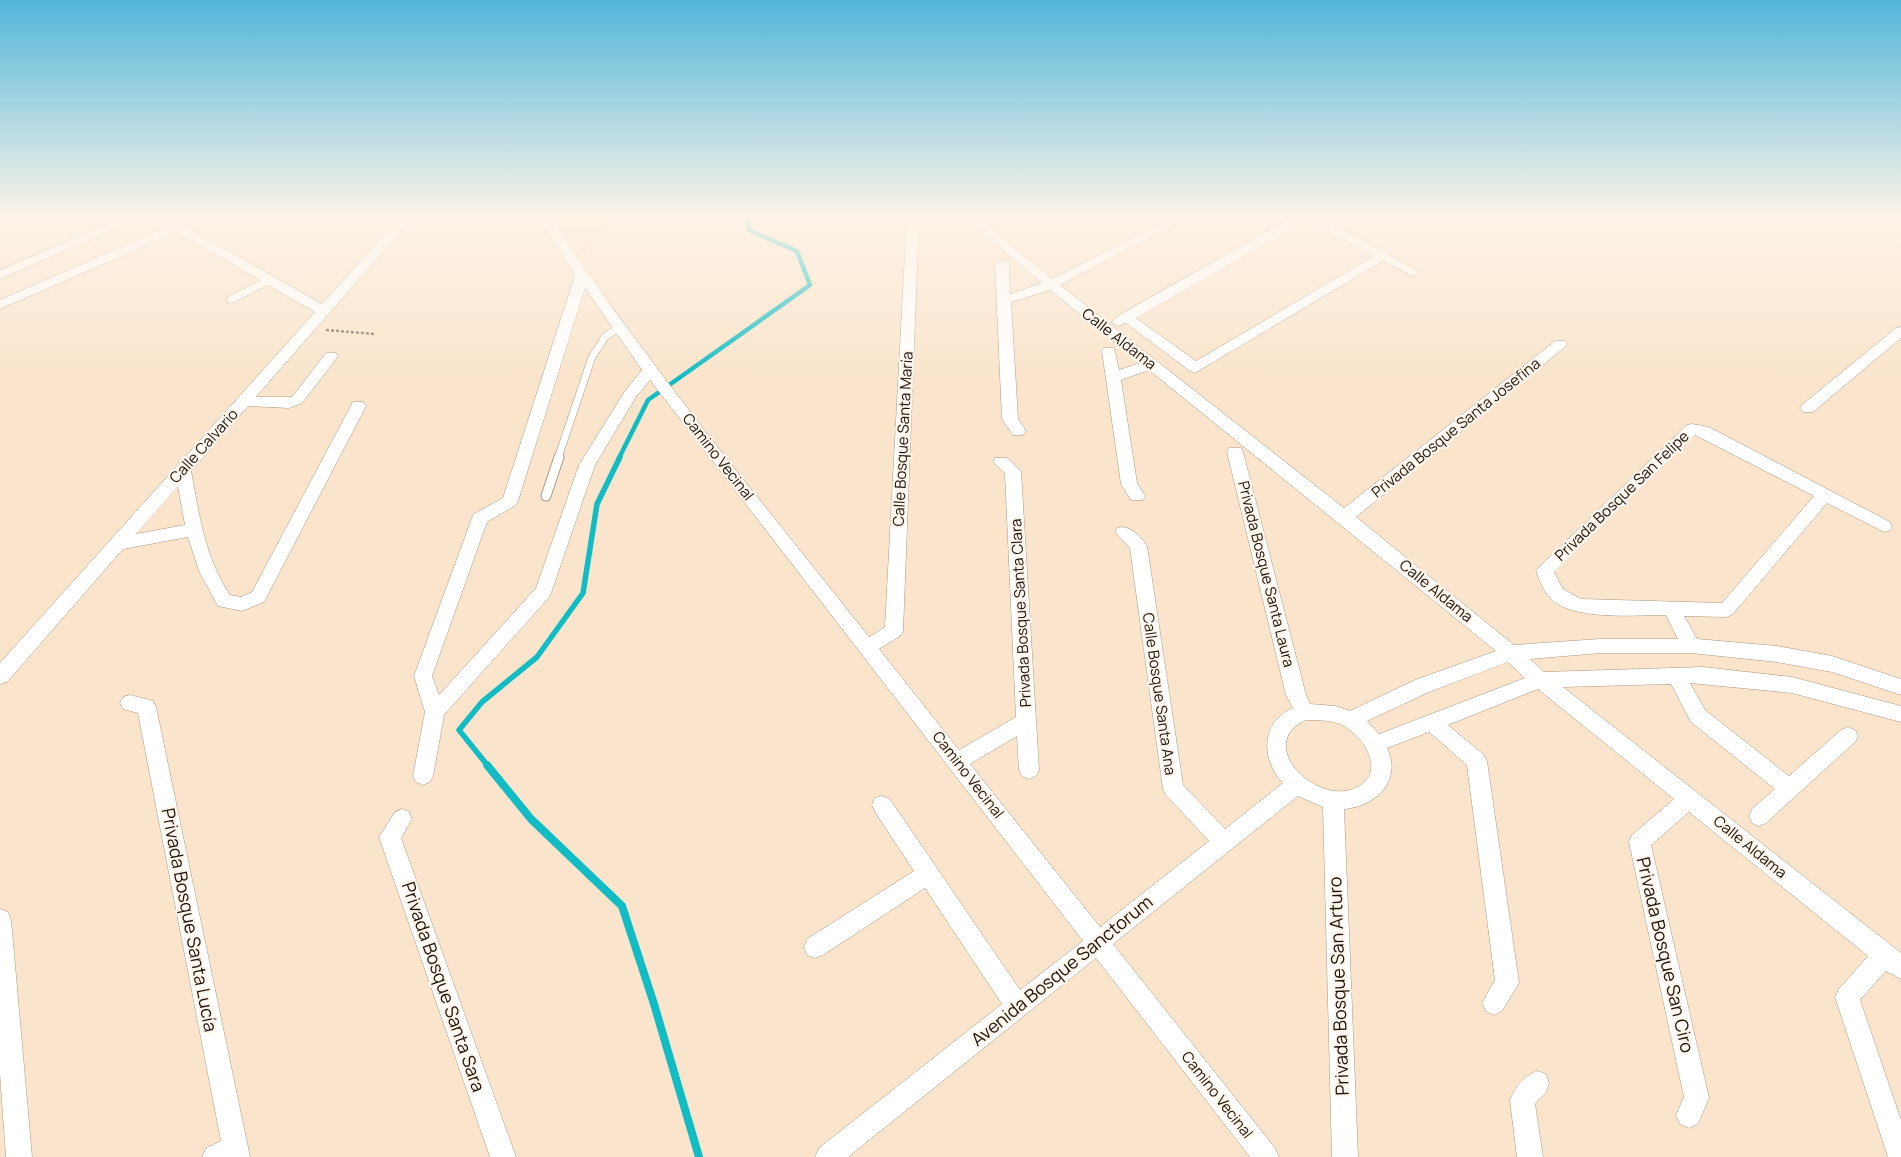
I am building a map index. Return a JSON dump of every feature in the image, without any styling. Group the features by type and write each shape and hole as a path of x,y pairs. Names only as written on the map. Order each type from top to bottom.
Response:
{"street":[{"path":"0,275 12,270"},
{"path":"0,305 80,270"},
{"path":"252,270 324,311"},
{"name":"Calle Calvario","path":"0,676 360,270"},
{"name":"Camino Vecinal","path":"579,270 660,382 1266,1157"},
{"name":"Calle Bosque Santa María","path":"867,647 894,631 911,270"},
{"path":"1002,270 1010,419 1018,431"},
{"name":"Calle Aldama","path":"1032,270 1050,285 1115,323 1150,364 1349,514 1512,653 1540,680 1682,804 1886,964"},
{"path":"1004,300 1050,285 1079,270"},
{"path":"1115,323 1210,270"},
{"path":"1115,323 1195,368 1360,270"},
{"path":"1409,270 1413,272"},
{"path":"423,776 435,712 423,676 480,518 510,501 582,275"},
{"path":"1808,408 1901,330"},
{"name":"Privada Bosque Santa Josefina","path":"1349,514 1560,344"},
{"path":"1109,351 1128,484 1136,496"},
{"path":"244,401 289,403 297,400 331,356"},
{"path":"1113,378 1150,364"},
{"path":"435,712 544,591 588,465 630,394 660,382"},
{"path":"183,470 194,530 214,586 224,601 242,604 258,597 358,406"},
{"name":"Privada Bosque San Felipe","path":"1824,496 1726,610 1580,606 1560,599 1550,584 1546,570 1692,428 1704,431 1884,526"},
{"name":"Privada Bosque Santa Laura","path":"1235,452 1300,704"},
{"name":"Privada Bosque Santa Clara","path":"1001,462 1013,471 1029,770"},
{"path":"117,544 194,530"},
{"name":"Calle Bosque Santa Ana","path":"1123,532 1138,546 1173,789 1224,842"},
{"path":"1671,608 1691,646"},
{"path":"1351,720 1422,686 1512,653 1600,646 1691,646 1778,654 1832,664 1901,687"},
{"path":"1778,654 1792,685"},
{"path":"1376,744 1540,680 1703,675 1792,685 1901,714"},
{"path":"1677,676 1698,716 1789,788"},
{"name":"Privada Bosque Santa Lucía","path":"130,703 146,707 229,1154"},
{"path":"1300,704 1351,720 1365,731 1376,744 1382,758 1382,773 1376,786 1365,796 1333,808 1296,785 1282,768 1276,750 1276,742 1278,733 1300,704"},
{"path":"958,761 1026,721"},
{"path":"1432,723 1477,761 1507,983 1494,1003"},
{"path":"1759,816 1848,736"},
{"name":"Avenida Bosque Sanctorum","path":"828,1157 1296,785"},
{"name":"Privada Bosque San Ciro","path":"1682,804 1640,842 1697,1098 1688,1114"},
{"path":"882,805 1017,1006"},
{"name":"Privada Bosque San Arturo","path":"1333,808 1336,1127 1345,1157"},
{"name":"Privada Bosque Santa Sara","path":"402,819 390,837 503,1157"},
{"path":"815,947 928,874"},
{"path":"0,920 19,1157"},
{"path":"1886,964 1847,997 1901,1157"},
{"path":"1530,1157 1522,1100 1537,1083"}],"lane":[{"path":"230,300 270,280"},
{"path":"546,496 592,356 605,337 620,327"}],"path":[{"path":"308,328 375,334"}],"waterway":[{"path":"619,458 648,400 810,285 804,270"},
{"path":"488,766 459,730 482,702 537,657 583,593 597,504 620,457"},
{"path":"487,765 531,819 622,906 654,1004 699,1157"}]}
